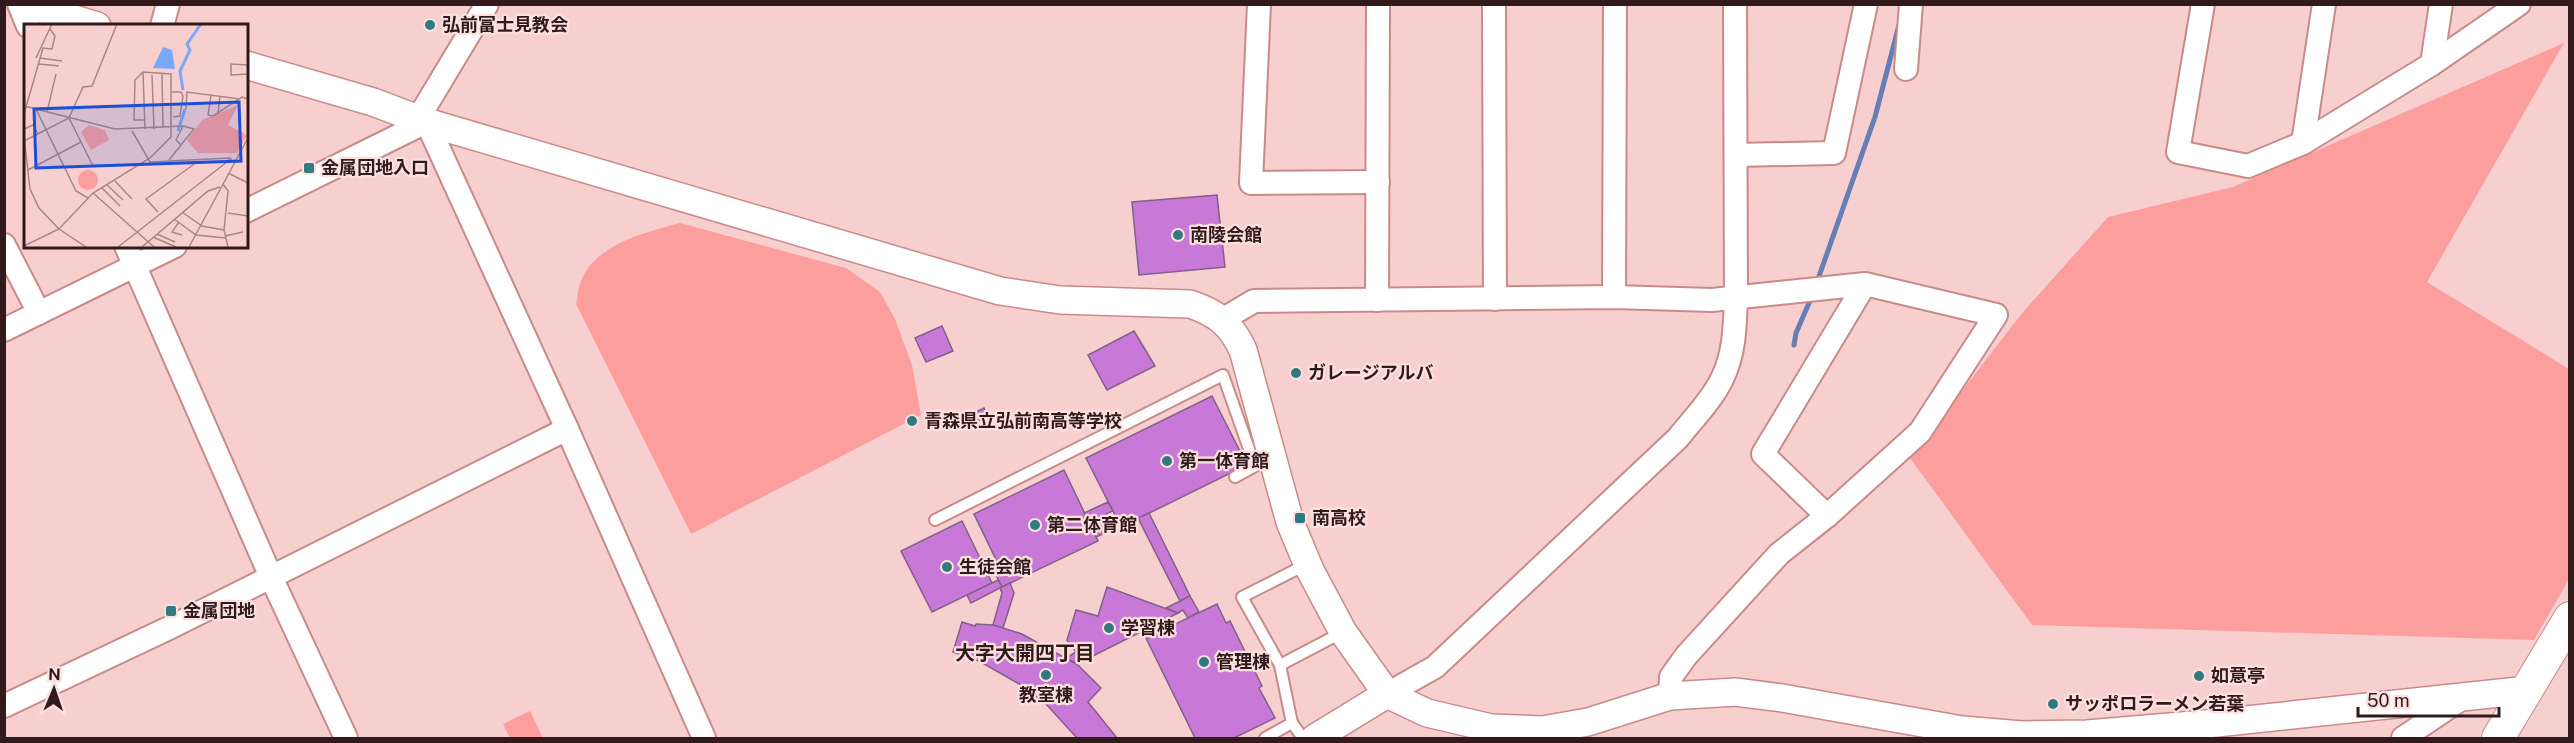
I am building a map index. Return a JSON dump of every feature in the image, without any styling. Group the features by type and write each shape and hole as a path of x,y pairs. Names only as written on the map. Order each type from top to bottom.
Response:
{"main road":[{"path":"2498,738 2528,690 2561,653 2570,618"}],"street":[{"path":"19,4 27,24"},
{"path":"25,4 90,24"},
{"path":"163,24 168,4"},
{"path":"487,4 422,112 567,429 704,738"},
{"path":"1259,4 1251,183 1377,182"},
{"path":"1377,300 1378,4"},
{"path":"1494,4 1495,299"},
{"path":"1614,297 1615,4"},
{"path":"1315,738 1435,668 1678,438 1702,409 1722,379 1733,339 1736,297 1735,4"},
{"path":"1736,155 1834,153 1866,4"},
{"path":"1906,69 1911,4"},
{"path":"2203,4 2178,152 2248,166 2303,143 2432,64 2519,4"},
{"path":"2303,143 2324,4"},
{"path":"2432,64 2441,4"},
{"path":"248,65 373,102 426,122 1000,291 1060,300 1190,304 1208,310 1235,332 1243,350 1250,419 1290,522 1343,632 1387,694 1427,713 1491,728 1542,730 1588,722 1670,696 1735,692 1782,698 1962,730 2020,737 2217,723 2528,690"},
{"path":"248,210 426,122"},
{"path":"4,245 39,313"},
{"path":"4,330 39,313 130,256 166,248"},
{"path":"130,256 271,577 346,738"},
{"path":"1222,320 1254,301 1614,297 1712,300 1865,284 1996,315 1920,432 1827,516 1779,554 1686,656 1671,677 1670,696"},
{"path":"1827,516 1763,454 1865,284"},
{"path":"4,706 271,577 567,429"},
{"path":"2403,738 2464,696"}],"lane":[{"path":"935,520 1223,375 1250,419 1256,466 1235,477"},
{"path":"1303,738 1292,723 1280,665 1242,597 1308,563"},
{"path":"1280,665 1343,632"},
{"path":"1265,738 1292,723"}],"shaded area":[{"path":"2564,43 2427,282 2569,369 2569,579 2534,640 2032,625 1910,458 2023,312 2108,217 2233,187"},
{"path":"680,223 846,268 880,292 895,319 912,365 921,415 691,534 576,304 581,281 588,268 598,258 623,242"},
{"path":"530,711 543,738 510,738 503,724"}],"building":[{"name":"南陵会館","path":"1217,195 1225,267 1139,275 1132,202"},
{"path":"942,326 953,351 926,362 915,338"},
{"path":"1134,331 1155,366 1107,390 1088,355"},
{"name":"第一体育館","path":"1212,396 1247,465 1121,527 1086,458"},
{"path":"984,408 988,416 961,429 957,421"},
{"name":"第二体育館","path":"1064,470 1098,541 1002,587 994,571 1000,568 974,514"},
{"path":"1108,502 1113,511 1106,514 1114,529 1096,537 1084,513"},
{"path":"1149,513 1190,596 1180,601 1138,518"},
{"name":"生徒会館","path":"962,521 992,583 932,612 901,551"},
{"path":"998,580 1002,587 971,603 967,595"},
{"path":"1010,583 1014,593 1003,628 993,625 1002,593 1000,588"},
{"name":"学習棟","path":"1107,587 1178,613 1083,661 1067,640 1076,610 1098,616"},
{"path":"1190,596 1199,612 1188,618 1183,610 1178,613 1166,608"},
{"name":"管理棟","path":"1217,604 1226,623 1230,621 1262,686 1259,688 1275,718 1234,738 1195,738 1146,638"},
{"name":"教室棟","path":"962,622 975,626 976,624 993,625 1022,634 1078,665 1101,688 1088,702 1117,738 1077,738 1046,704 1021,685 979,661 953,652"},
{"path":"1076,652 1083,661 1077,664 1066,658"}],"waterway":[{"path":"1817,282 1875,117 1899,25"},
{"path":"1794,345 1796,333 1812,296"}],"place":[{"name":"弘前富士見教会","path":"430,25"},
{"name":"金属団地入口","path":"309,168"},
{"name":"南陵会館","path":"1178,235"},
{"name":"ガレージアルバ","path":"1296,373"},
{"name":"青森県立弘前南高等学校","path":"912,421"},
{"name":"第一体育館","path":"1167,461"},
{"name":"南高校","path":"1300,518"},
{"name":"第二体育館","path":"1035,525"},
{"name":"生徒会館","path":"947,567"},
{"name":"金属団地","path":"171,611"},
{"name":"学習棟","path":"1109,628"},
{"name":"管理棟","path":"1204,662"},
{"name":"教室棟","path":"1046,675"},
{"name":"如意亭","path":"2199,676"},
{"name":"サッポロラーメン若葉","path":"2053,704"}],"district":[{"name":"大字大開四丁目","path":"1025,653"}]}
